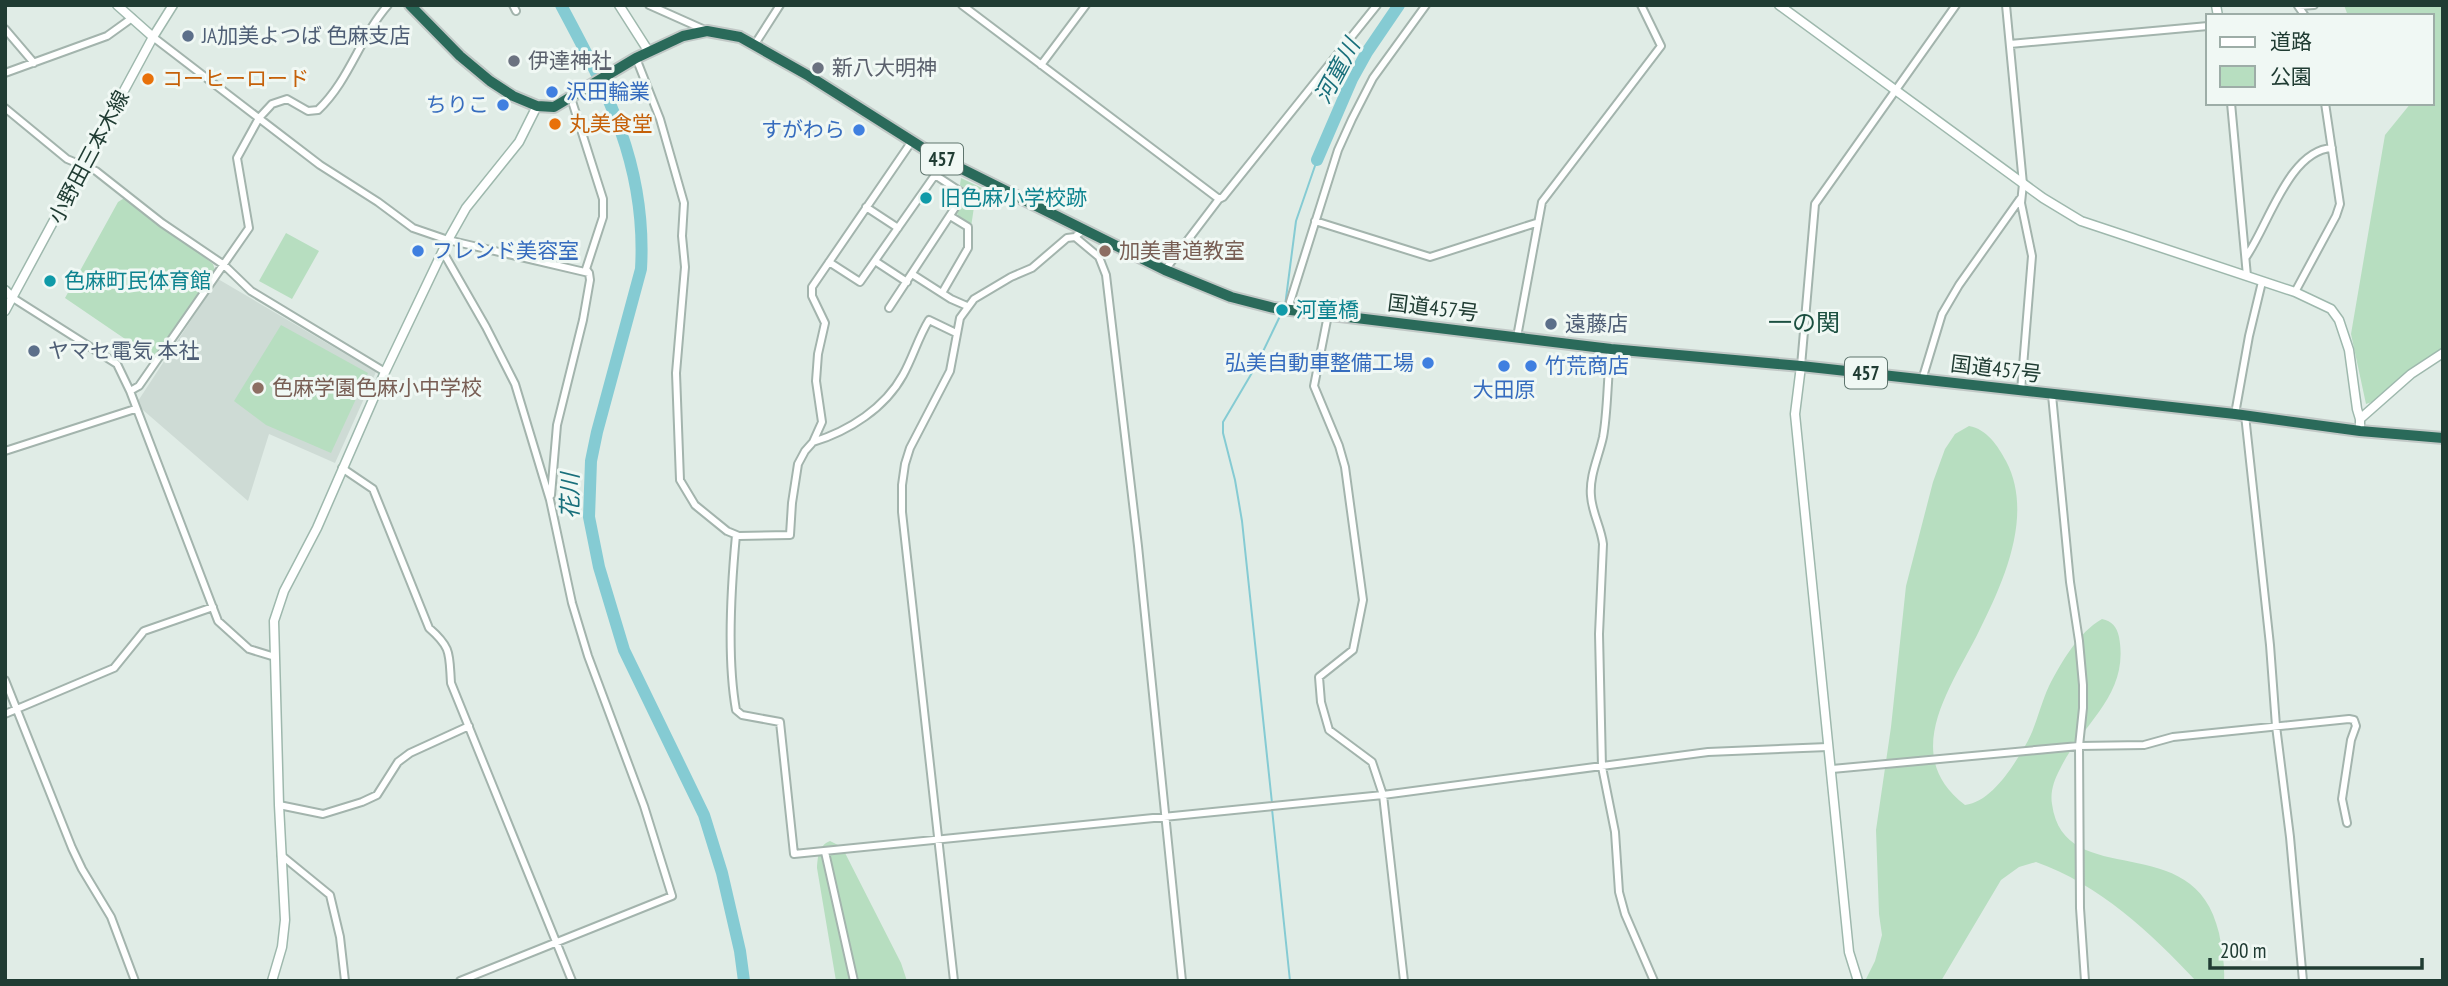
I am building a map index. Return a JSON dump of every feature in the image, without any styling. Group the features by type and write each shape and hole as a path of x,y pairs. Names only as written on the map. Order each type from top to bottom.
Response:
{"highway":[{"path":"411,5 460,56 490,81 513,96 537,106"},
{"name":"国道457号","path":"537,106 554,107 636,58 683,36 707,31 724,33 755,44 912,141 961,168 1165,270 1255,304 1291,312 1328,314 1611,349 1801,366 2240,414 2360,431 2443,438"}],"street":[{"path":"117,5 153,37 320,164 413,228 448,240 589,273"},
{"name":"小野田三本木線","path":"5,311 153,37 173,5"},
{"path":"130,391 139,386 249,228 237,158 259,118 272,104 287,99 308,111 318,110 349,70 366,36 388,5"},
{"path":"619,5 649,52"},
{"path":"649,5 707,31"},
{"path":"755,44 780,5"},
{"path":"962,5 1219,199"},
{"path":"1041,65 1086,5"},
{"path":"1165,270 1219,199 1377,5"},
{"path":"1291,312 1290,302 1338,150 1373,78 1426,5"},
{"path":"1517,337 1542,202 1661,46 1641,5"},
{"path":"1779,5 2023,184 2081,221 2295,292 2331,309 2339,320 2349,350 2360,431"},
{"path":"1858,981 1849,952 1795,414 1815,204 1956,5"},
{"path":"2006,5 2023,184 2021,203 2032,256 2021,391"},
{"path":"2303,14 2298,6 2314,5"},
{"path":"5,73 107,36 132,18"},
{"path":"2010,44 2206,26"},
{"path":"5,29 34,63"},
{"path":"636,58 660,120 684,203 682,236 685,267 676,373 681,480 695,505 718,526 736,535 790,536 798,464 805,450 813,442 822,422 816,381 818,354 825,323 811,292 912,141"},
{"path":"551,500 557,425 583,320 590,280 586,270 603,217 603,199 571,98"},
{"path":"2231,105 2247,276"},
{"path":"2295,292 2340,204 2325,105"},
{"path":"272,981 282,947 285,920 278,805 274,621 284,591 317,528 385,372 448,240 466,208 519,142 537,106"},
{"path":"5,108 67,159 96,171 162,223 224,265 251,291 385,372"},
{"path":"2245,258 2275,206 2283,186 2306,160 2323,149 2332,148"},
{"path":"951,185 961,168"},
{"path":"829,262 860,282 936,175 964,194 889,308"},
{"path":"1922,380 1942,314 1959,285 2022,196"},
{"path":"866,207 898,229"},
{"path":"942,293 968,248 968,227 950,216"},
{"path":"1315,221 1430,257 1536,223"},
{"path":"954,981 901,497 903,474 911,448 950,371 956,333 967,306 981,294 1032,268 1067,238 1075,237 1084,229"},
{"path":"1075,237 1099,257 1106,275 1138,546 1182,981"},
{"path":"443,252 515,384 551,500 572,603 588,656 644,806 672,896 460,981"},
{"path":"875,261 906,282"},
{"path":"912,274 967,306"},
{"path":"2262,282 2249,336 2240,414 2270,645 2303,981"},
{"path":"5,290 13,298 117,364 221,625 244,646 275,657"},
{"path":"1328,314 1314,386 1345,467 1363,600 1353,650 1319,677 1321,702 1329,730 1372,762 1383,794 1404,981"},
{"path":"813,442 839,433 869,414 891,392 902,377 917,340 929,320 956,333"},
{"path":"1611,349 1603,437 1590,489 1594,518 1602,533 1603,544 1599,634 1602,767 1615,832 1619,891 1625,914 1654,981"},
{"path":"2360,419 2411,374 2443,353"},
{"path":"2052,395 2082,675 2083,708 2079,746 2080,908 2085,981"},
{"path":"5,451 135,409"},
{"path":"342,468 375,492 429,628 444,642 449,652 451,683 572,981"},
{"path":"736,535 732,642 736,710 742,715 780,722 794,854 1383,794 1708,752 1828,747"},
{"path":"5,714 114,668 144,632 214,607"},
{"path":"5,680 72,848 111,917 135,981"},
{"path":"1832,769 2079,746 2144,745 2173,737 2354,720 2357,726 2351,740 2342,799 2347,824"},
{"path":"278,805 323,814 362,802 377,795 398,762 410,753 468,726"},
{"path":"825,852 854,981"},
{"path":"281,855 330,895 338,926 345,981"}],"shaded area":[{"name":"色麻学園色麻小中学校","path":"218,279 376,372 335,463 269,434 248,501 136,404"}],"green space":[{"path":"2344,5 2443,5 2443,349 2378,400 2366,404 2351,334 2385,135 2409,105 2434,105 2434,14 2347,14"},
{"path":"961,178 982,188 974,207 971,227 959,218 957,213 969,192 960,185"},
{"path":"126,197 213,264 215,270 153,358 65,298 118,202"},
{"path":"286,233 319,251 292,299 259,281"},
{"path":"281,325 368,373 331,453 266,425 234,401"},
{"path":"1969,426 1987,434 2006,461 2014,481 2016,525 2006,569 1998,590 1937,719 1933,742 1935,764 1945,785 1965,805 1984,798 2000,783 2025,746 2049,686 2071,648 2085,632 2102,619 2111,623 2119,637 2121,657 2118,676 2102,708 2069,752 2058,773 2052,791 2052,804 2062,831 2080,847 2104,856 2159,868 2184,880 2205,900 2219,933 2224,981 2196,981 2161,945 2123,912 2081,883 2036,862 2019,867 2001,880 1941,981 1865,981 1875,961 1882,935 1876,830 1891,727 1906,586 1933,482 1945,449 1955,434"},
{"path":"830,841 842,847 901,963 907,981 836,981 817,868 821,849"}],"waterway":[{"name":"花川","path":"561,5 609,100 621,131 638,197 641,232 641,269 591,461 589,517 599,567 624,650 704,815 722,873 744,981"},
{"name":"河童川","path":"1317,160 1352,79 1399,5"},
{"path":"1285,306 1296,221 1317,160"},
{"path":"1272,803 1242,521 1223,422 1256,366 1281,314"},
{"path":"1272,809 1290,981"}],"place":[{"name":"JA加美よつば 色麻支店","path":"188,36"},
{"name":"伊達神社","path":"514,61"},
{"name":"新八大明神","path":"818,68"},
{"name":"コーヒーロード","path":"148,79"},
{"name":"沢田輪業","path":"552,92"},
{"name":"ちりこ","path":"503,105"},
{"name":"丸美食堂","path":"555,124"},
{"name":"すがわら","path":"859,130"},
{"name":"旧色麻小学校跡","path":"926,198"},
{"name":"フレンド美容室","path":"418,251"},
{"name":"加美書道教室","path":"1105,251"},
{"name":"色麻町民体育館","path":"50,281"},
{"name":"河童橋","path":"1282,310"},
{"name":"遠藤店","path":"1551,324"},
{"name":"ヤマセ電気 本社","path":"34,351"},
{"name":"弘美自動車整備工場","path":"1428,363"},
{"name":"大田原","path":"1504,366"},
{"name":"竹荒商店","path":"1531,366"},
{"name":"色麻学園色麻小中学校","path":"258,388"}],"district":[{"name":"一の関","path":"1804,323"}]}
